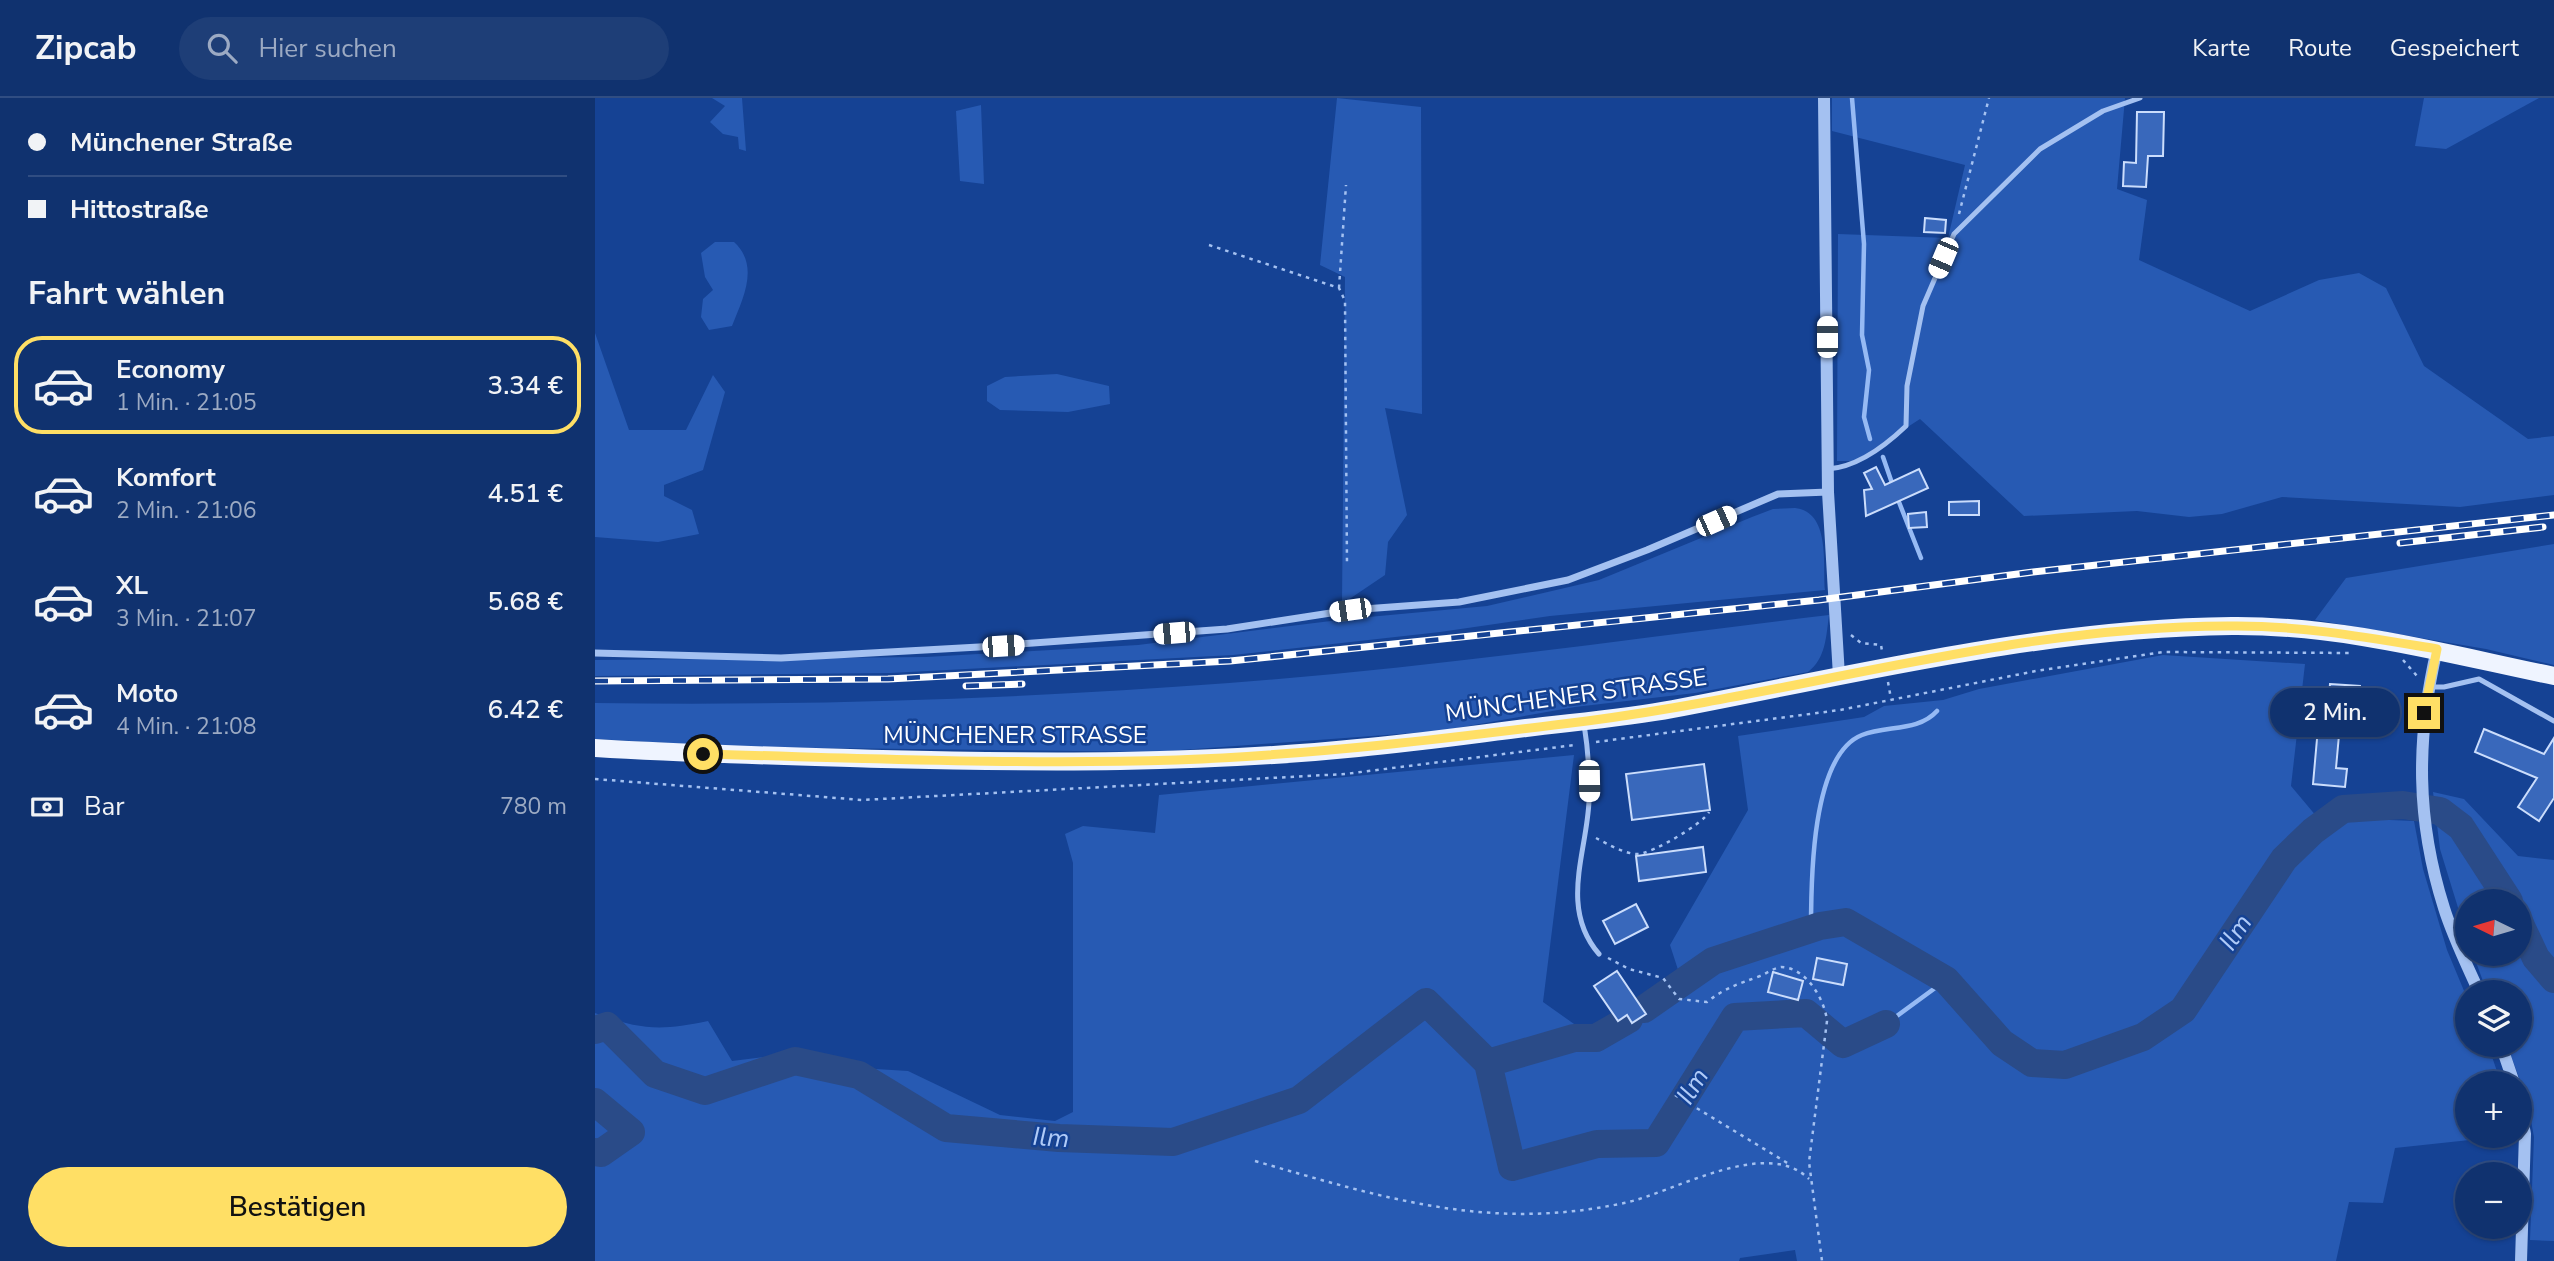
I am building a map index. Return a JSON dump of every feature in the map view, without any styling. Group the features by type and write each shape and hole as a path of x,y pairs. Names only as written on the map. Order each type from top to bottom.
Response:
{"main road":[{"name":"MÜNCHENER STRASSE","path":"595,748 675,753 1010,762 1178,760 1355,748 1666,710 1886,667 2057,639 2143,629 2235,626 2318,629 2437,649 2554,676"}],"street":[{"path":"1825,98 1828,492 1839,676"},
{"path":"595,653 781,659 953,649 1227,629 1350,610 1459,602 1568,580 1647,551 1787,491 1828,492"},
{"path":"2437,649 2428,687 2421,739 2420,782 2427,836 2444,909 2474,980"},
{"path":"2521,1261 2525,1228 2525,1148"}],"lane":[{"path":"1828,470 1851,465 1888,443 1906,426 1907,386 1923,306 1954,234 2040,149 2103,111 2140,98"},
{"path":"2428,687 2444,687 2479,679 2554,721"},
{"path":"1584,721 1589,775 1586,834 1578,864 1577,889 1586,929 1599,954"}],"path":[{"path":"1954,234 1989,98"},
{"path":"1346,185 1339,289 1345,302 1347,565"},
{"path":"1209,245 1339,289"},
{"path":"1848,629 1852,637 1861,643 1881,645 1891,699"},
{"path":"1586,834 1625,852 1646,853 1700,823 1709,812"},
{"path":"1599,954 1629,969 1663,978 1679,999 1707,1002 1728,986 1780,967 1798,971 1817,993 1825,1009 1827,1021 1810,1147 1809,1179 1822,1261"},
{"path":"1675,1095 1790,1164 1809,1179"},
{"path":"1255,1161 1451,1210 1512,1216 1593,1210 1637,1200 1679,1183 1740,1167 1790,1164"}],"shaded area":[{"path":"712,98 742,98 746,151 739,149 738,137 723,134 710,122 725,106"},
{"path":"1337,98 1421,107 1422,414 1385,408 1407,515 1388,542 1385,575 1342,604 1345,277 1320,265"},
{"path":"1832,98 2125,98 2117,189 2147,200 2139,260 2250,311 2319,280 2359,273 2386,288 2424,366 2528,439 2554,436 2554,495 2460,507 2282,497 2222,514 2189,517 2137,511 2024,516 1920,419 1855,461 1837,461 1838,234 1948,238 1965,165 1832,131"},
{"path":"2424,98 2539,98 2446,149 2415,146"},
{"path":"981,105 984,184 960,181 956,111"},
{"path":"715,242 734,242 742,251 748,272 744,293 732,326 709,330 701,317 703,299 713,290 705,277 701,253"},
{"path":"595,333 629,430 686,430 713,375 725,392 703,470 664,485 664,496 692,510 699,534 658,542 595,537"},
{"path":"1057,374 1109,386 1110,404 1068,412 1000,410 987,401 987,386 1005,377"},
{"path":"1795,508 1806,512 1819,528 1824,553 1825,590 1550,616 1440,632 1233,655 890,673 595,676 595,660 926,657 1138,645 1347,619 1487,606 1599,580 1773,509"},
{"path":"2554,544 2554,665 2486,649 2315,620 2346,578"},
{"path":"1829,615 1822,654 1808,672 1695,693 1575,707 1440,731 1154,752 740,747 595,739 595,703 912,700 1229,683 1454,661"},
{"path":"2163,655 2305,664 2291,786 2317,817 2414,821 2423,869 2447,950 2460,980 2455,980 2455,1057 2492,1057 2497,1071 2455,1071 2455,1142 2395,1148 2383,1203 2349,1202 2336,1261 1797,1261 1795,1250 1740,1258 1739,1261 595,1261 595,1013 625,1023 651,1027 708,1021 732,1061 812,1051 860,1068 908,1071 1000,1115 1055,1121 1073,1112 1073,863 1065,834 1083,826 1155,833 1159,795 1574,755 1543,1002 1591,1036 1681,979 1670,945 1748,810 1738,736 1864,717 1884,706 1943,700 1979,689"},
{"path":"2433,792 2464,799 2518,856 2554,860 2554,1241 2530,1240 2534,1137 2532,1071 2517,1071 2511,1057 2532,1057 2532,980 2483,980 2477,966 2532,966 2532,889 2455,889 2455,898 2440,849"}],"building":[{"path":"2137,112 2164,112 2163,156 2148,156 2146,187 2123,186 2124,162 2136,163"},
{"path":"1925,218 1946,220 1945,233 1924,232"},
{"path":"1876,467 1885,485 1919,469 1928,488 1866,516 1864,490 1872,489 1864,473"},
{"path":"1979,501 1979,515 1949,515 1949,502"},
{"path":"1926,512 1927,527 1909,528 1908,514"},
{"path":"2330,684 2360,686 2358,712 2350,711 2348,736 2339,735 2336,768 2347,769 2345,787 2313,784 2320,705 2328,706"},
{"path":"2484,729 2544,754 2554,738 2554,798 2539,821 2518,807 2537,778 2475,752"},
{"path":"1704,764 1710,810 1632,820 1626,774"},
{"path":"1703,847 1706,872 1639,881 1636,856"},
{"path":"1636,904 1648,927 1615,944 1603,921"},
{"path":"1817,958 1847,964 1843,985 1813,979"},
{"path":"1617,971 1646,1014 1632,1023 1627,1015 1618,1021 1594,986"},
{"path":"1773,972 1803,981 1798,1000 1768,992"}],"waterway":[{"path":"1852,98 1864,244 1862,335 1869,370 1864,417 1870,439"},
{"path":"1883,457 1893,486"},
{"path":"1897,497 1921,558"},
{"path":"1811,929 1817,822 1823,793 1833,767 1845,747 1862,735 1912,725 1929,718 1937,711"},
{"name":"Ilm","path":"1644,1009 1713,961 1820,926 1846,922 1946,980 2002,1043 2032,1063 2065,1065 2143,1037 2183,1010 2284,859 2313,831 2343,809 2403,805 2440,811 2461,827 2501,889"},
{"name":"Ilm","path":"2532,950 2554,979"},
{"name":"Ilm","path":"1886,1024 1946,980"},
{"name":"Ilm","path":"595,1030 607,1026 655,1074 705,1091 795,1061 859,1075 946,1128 1059,1138 1173,1142 1299,1100 1426,1002 1488,1063 1512,1167 1597,1144 1656,1143 1735,1017 1806,1013 1843,1044 1886,1024"},
{"name":"Ilm","path":"1488,1063 1574,1038 1596,1038 1629,1019"},
{"name":"Ilm","path":"595,1102 631,1132 601,1153 595,1152"}],"railway":[{"path":"595,681 888,679 1230,661 1819,600 2033,572 2554,515"},
{"path":"2400,543 2543,527"},
{"path":"966,686 1022,684"}],"route":[{"path":"703,754 1010,762 1178,760 1355,748 1666,710 1862,671 2057,639 2143,629 2235,626 2318,629 2437,649 2424,713"}]}
